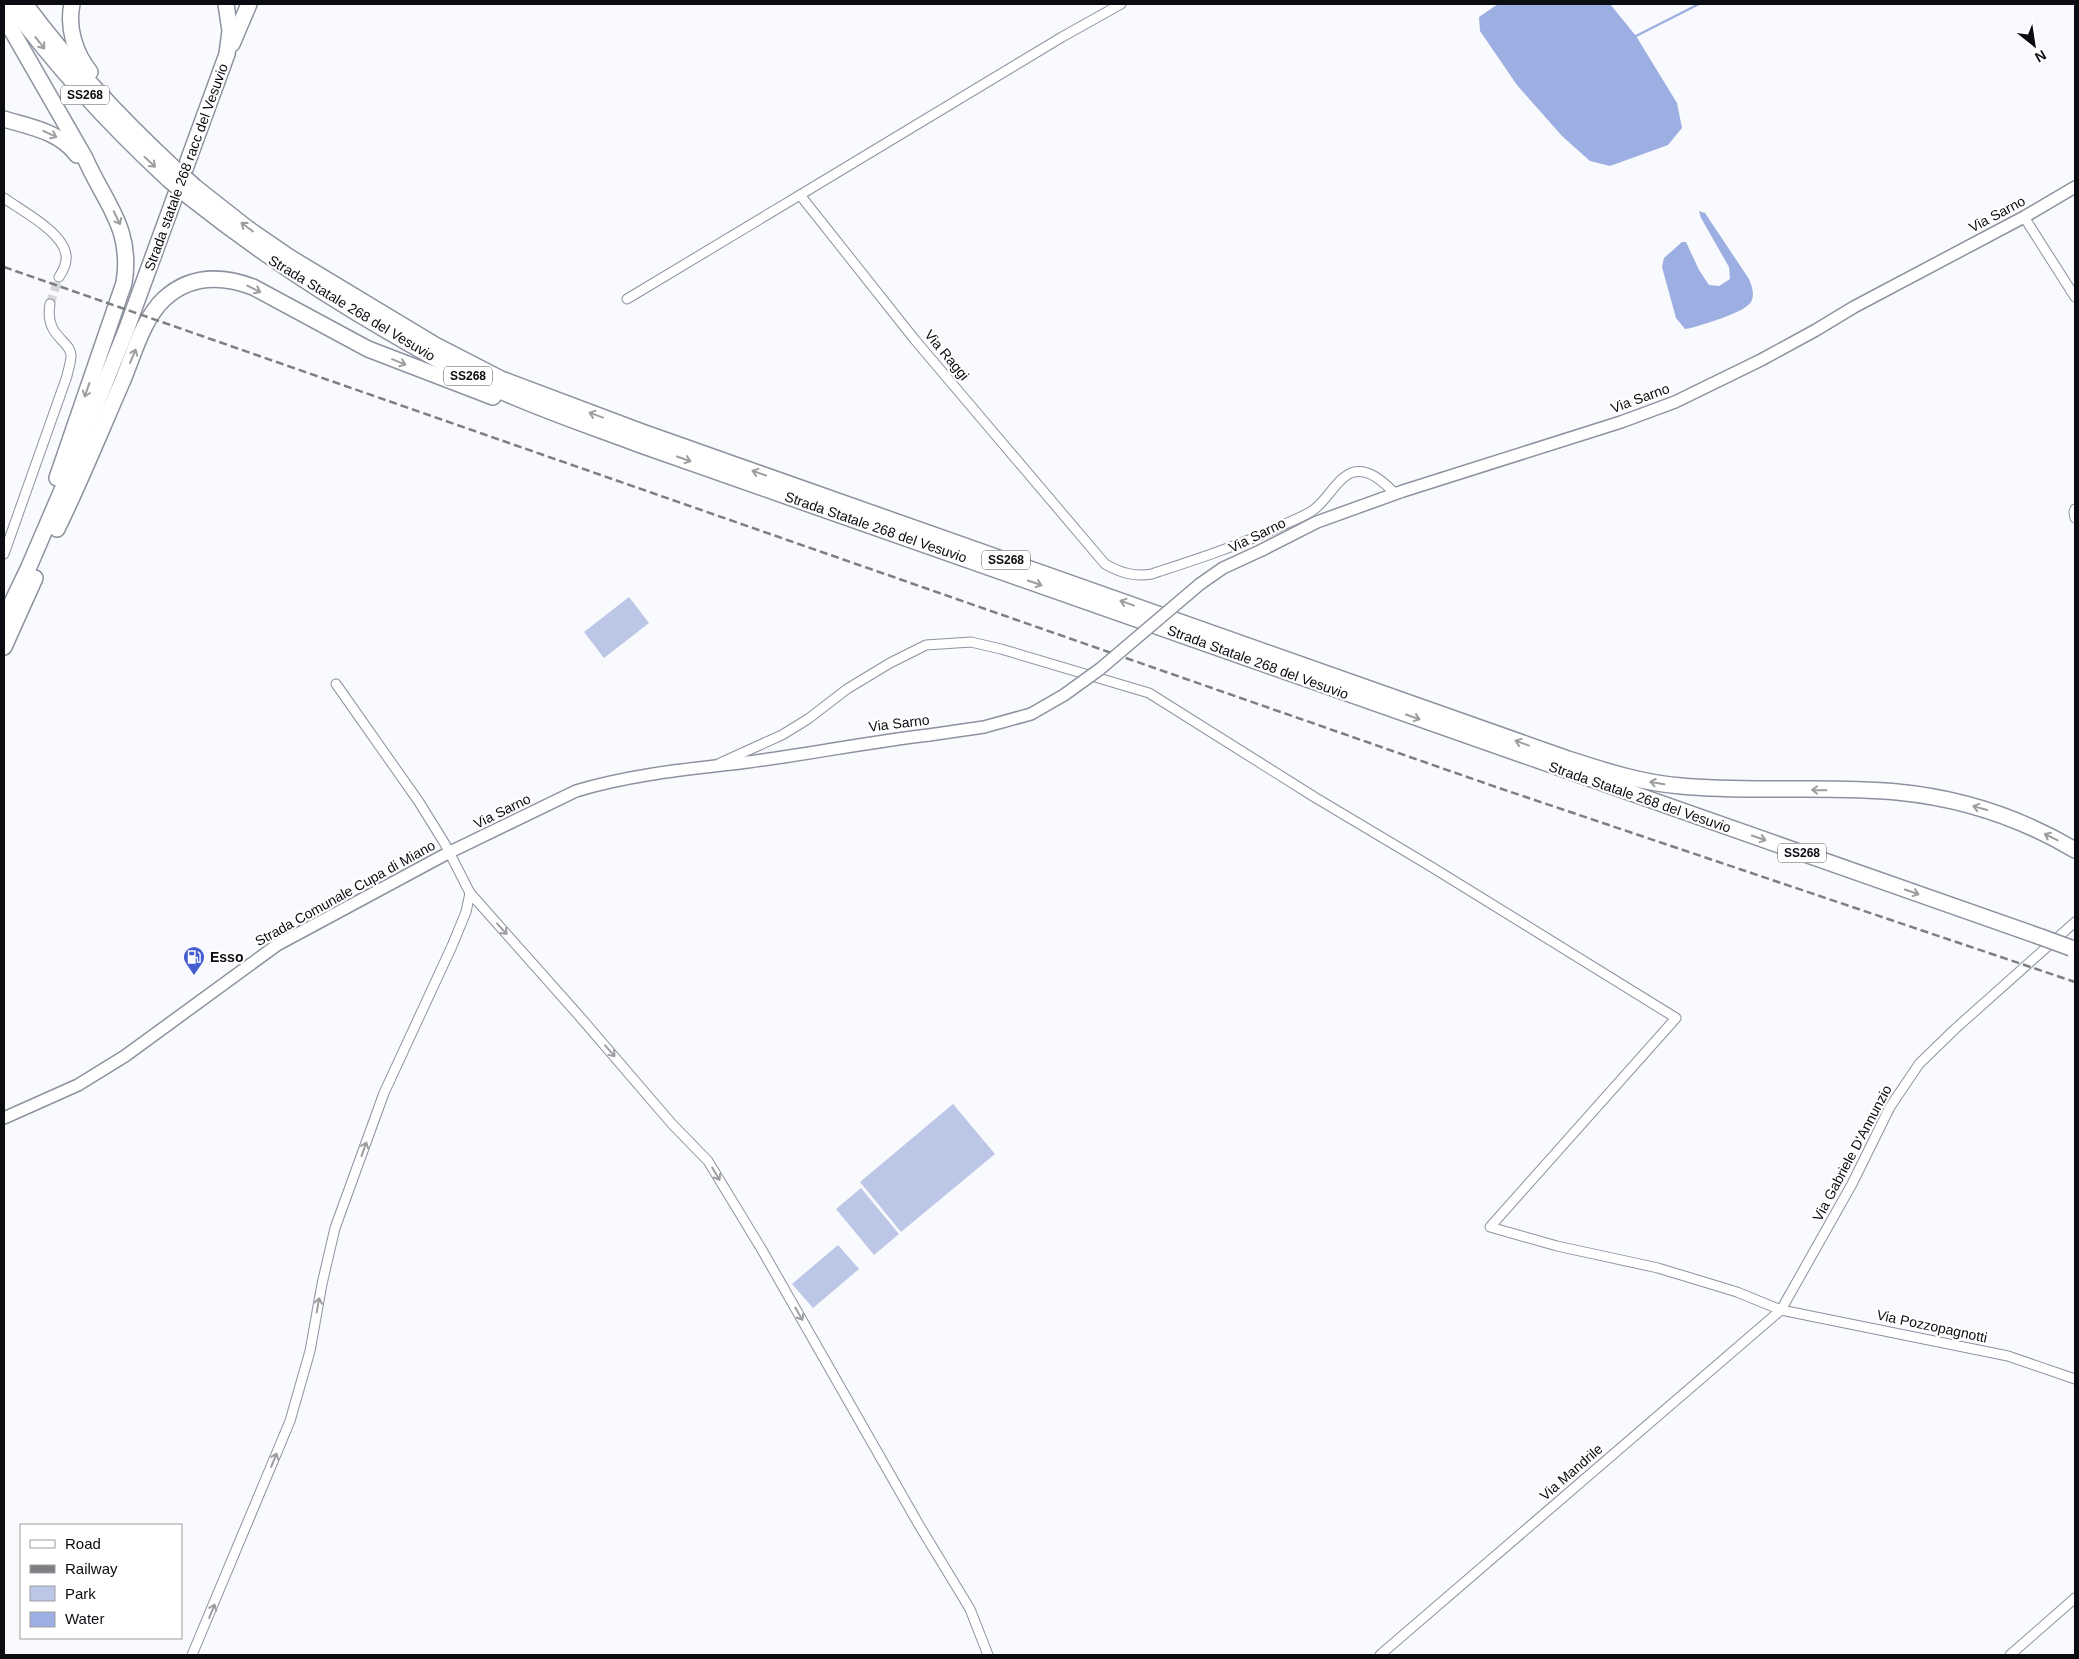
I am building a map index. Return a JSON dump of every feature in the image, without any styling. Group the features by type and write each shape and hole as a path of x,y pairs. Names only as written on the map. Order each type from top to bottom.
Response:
{"highway":[{"name":"Strada Statale 268 del Vesuvio","path":"10,4 68,77 111,124 171,173 241,238 310,285 429,355 497,390 638,444 2073,948"},
{"name":"Strada Statale 268 del Vesuvio","path":"25,4 77,70 171,173"},
{"path":"72,4 70,23 72,35 82,61 88,71 171,173"},
{"name":"Strada statale 268 racc del Vesuvio","path":"4,619 62,490 127,328 227,54 230,31 226,4"},
{"path":"227,54 249,4"},
{"path":"4,17 85,158 121,227 126,256 124,283 46,507 4,614"},
{"path":"4,119 43,130 60,138 71,147 93,176"},
{"name":"Strada Statale 268 del Vesuvio","path":"193,193 316,274 435,345 501,379 642,432 1568,759 1620,775 1680,786 1734,790 1859,790 1926,795 1988,810 2026,824 2075,850"},
{"path":"57,528 78,485 152,315 165,299 176,290 204,279 220,278 252,287 349,340 392,360 575,428 638,444"},
{"name":"Strada statale 268 racc del Vesuvio","path":"4,647 57,528 114,376 127,328"}],"street":[{"path":"627,299 1062,37 1121,4"},
{"name":"Via Sarno","path":"448,853 576,792 598,785 668,771 984,727 1031,714 1064,695 1100,669 1200,584 1223,568 1317,522 1396,494 1612,425 1675,402 1762,360 1854,307 2024,217 2075,187"},
{"name":"Via Raggi","path":"800,195 915,340 1105,564 1122,573 1140,576 1152,574 1238,546 1313,510 1327,498 1344,477 1353,472 1366,472 1381,479 1396,494"},
{"path":"4,198 56,235 63,244 67,256 59,277"},
{"path":"2024,217 2075,297"},
{"path":"4,554 61,393 72,355 69,348 52,330 48,320 50,304"},
{"path":"2075,509 2075,518"},
{"name":"Via Pozzopagnotti","path":"715,765 782,735 808,719 847,688 926,644 971,642 1001,649 1149,693 1316,798 1676,1018 1490,1227 1557,1246 1658,1268 1738,1292 1781,1310 2008,1356 2075,1378"},
{"path":"336,684 419,802 445,844 470,893 672,1124 708,1161 762,1250 919,1525 970,1609 988,1655"},
{"name":"Strada Comunale Cupa di Miano","path":"4,1118 78,1085 125,1056 277,945 448,853"},
{"path":"192,1655 290,1421 310,1351 322,1284 335,1228 384,1093 452,946 466,912 470,893"},
{"name":"Via Gabriele D'Annunzio","path":"1781,1310 1852,1184 1890,1107 1919,1064 1955,1029 2075,922"},
{"name":"Via Mandrile","path":"1380,1655 1781,1310"},
{"path":"2010,1655 2075,1598"}],"green space":[{"path":"629,597 649,623 604,658 584,632"},
{"path":"953,1104 995,1154 901,1232 860,1182"},
{"path":"861,1188 899,1234 874,1255 836,1209"},
{"path":"838,1245 859,1269 813,1308 792,1284"}],"water":[{"path":"1498,4 1610,4 1636,36 1677,103 1682,128 1668,145 1610,166 1590,161 1562,136 1517,85 1480,31 1479,17"},
{"path":"1699,211 1705,213 1749,279 1753,296 1747,306 1732,314 1685,329 1676,318 1662,267 1664,258 1682,242 1686,242 1699,270 1709,285 1719,286 1730,279 1729,267 1701,218"}],"waterway":[{"path":"1636,36 1699,4"}],"tunnel":[{"path":"50,304 59,277"}],"railway":[{"path":"4,267 1496,787 2075,982"}],"place":[{"name":"Esso","path":"194,976"}]}
